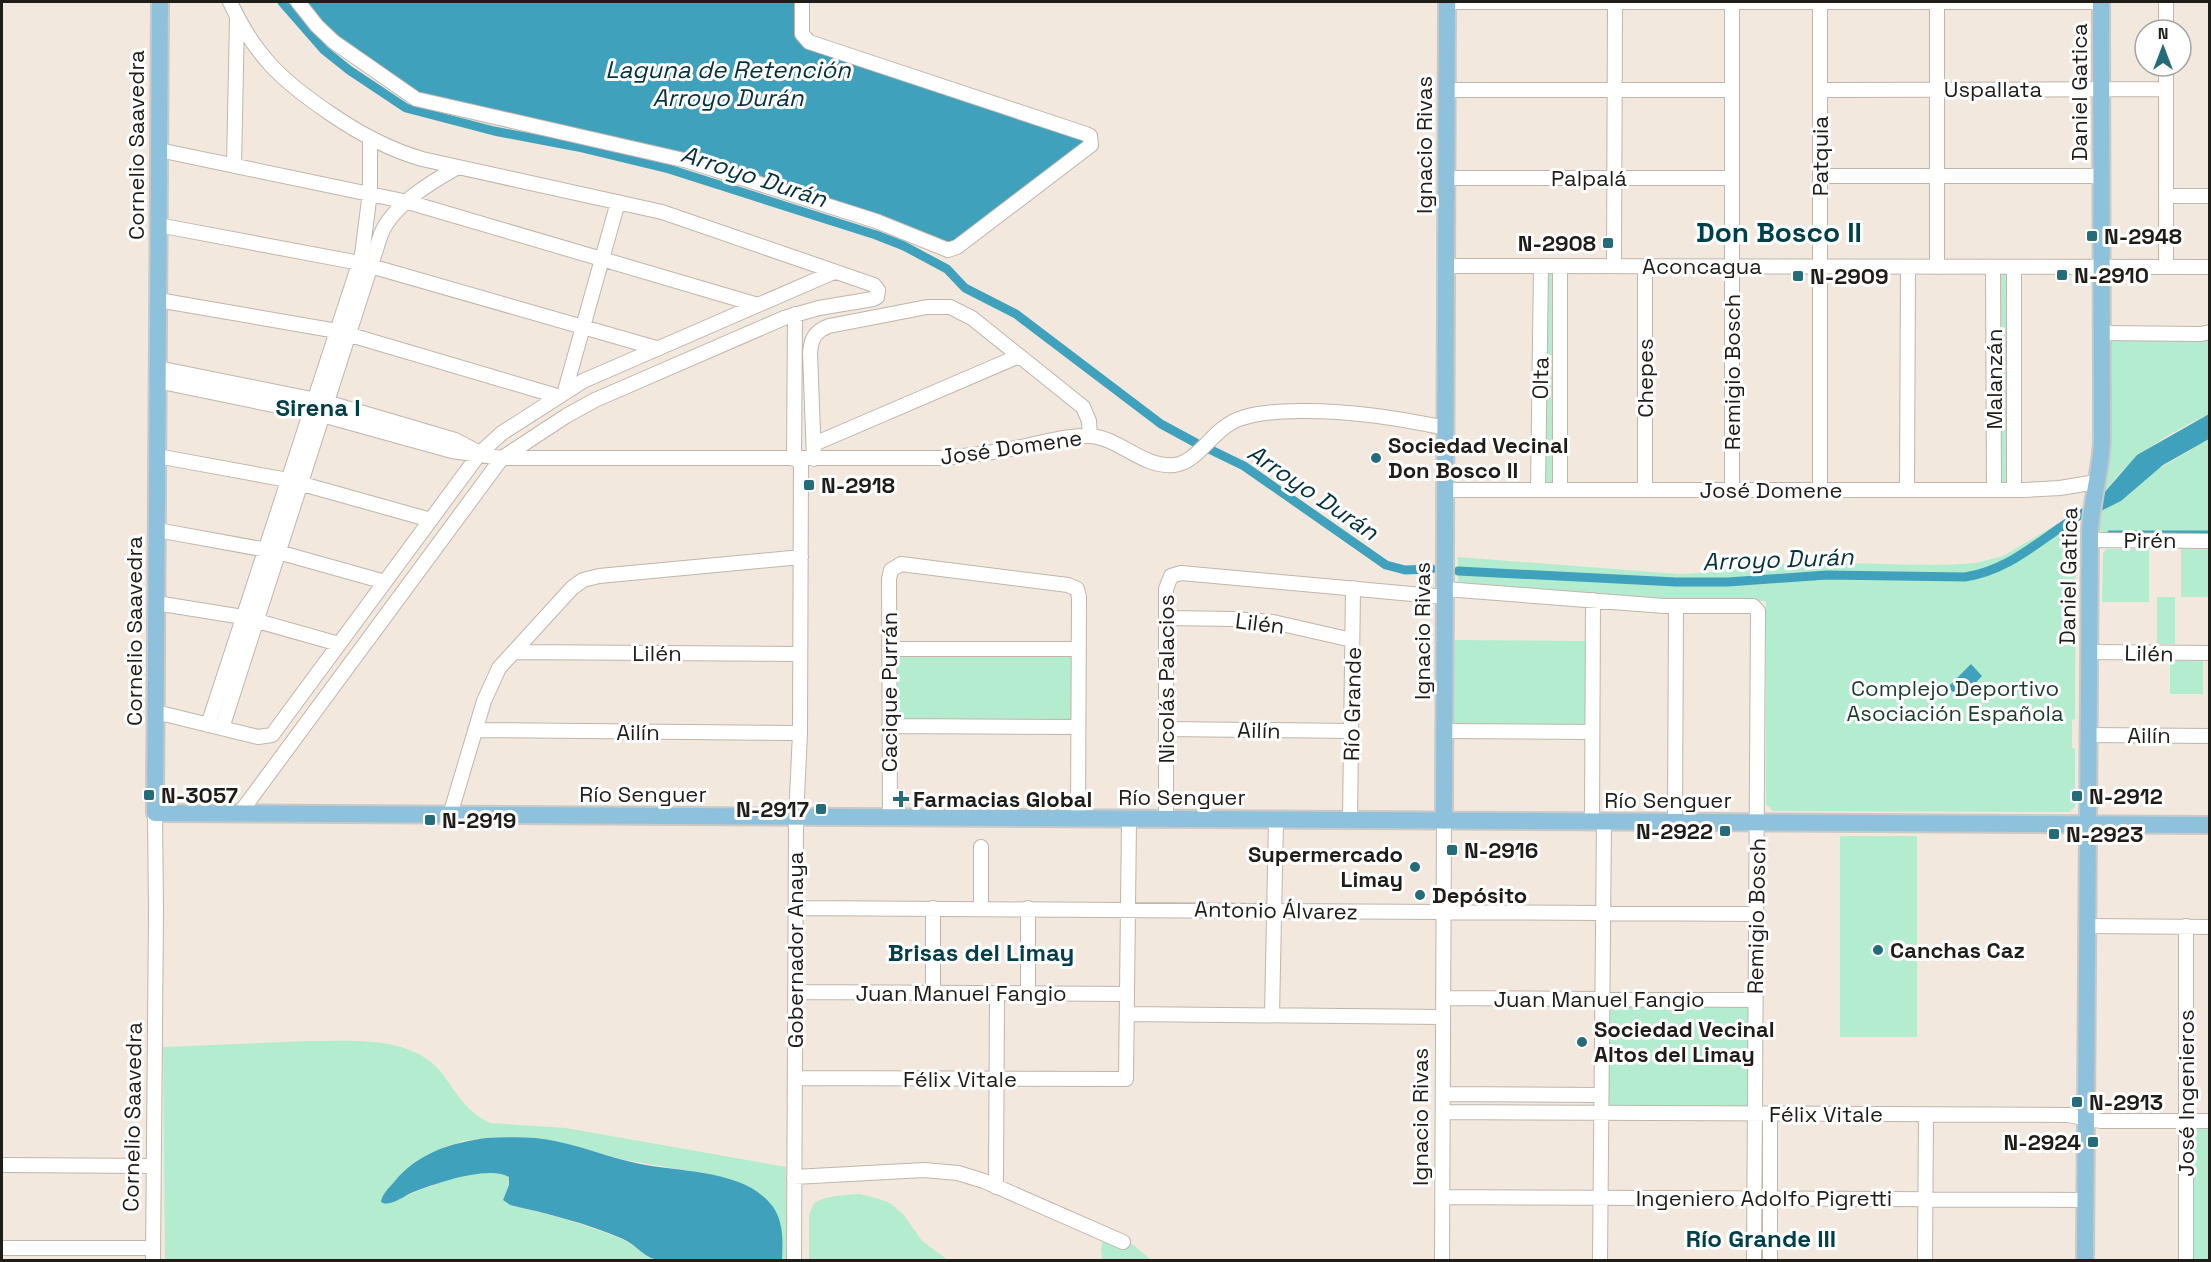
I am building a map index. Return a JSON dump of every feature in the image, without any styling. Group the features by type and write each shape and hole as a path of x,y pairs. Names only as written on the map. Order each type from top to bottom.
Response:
{"main road":[{"name":"Cornelio Saavedra","path":"155,813 160,2"},
{"name":"Ignacio Rivas","path":"1443,821 1448,2"},
{"name":"Daniel Gatica","path":"2085,1260 2090,540 2092,499 2102,448 2101,2"},
{"name":"Río Senguer","path":"155,813 2210,825"}],"street":[{"path":"231,2 255,47 283,78 308,98 370,139 404,154 687,219 874,285 878,290 877,297 866,301 795,314 595,400 502,458 240,813"},
{"path":"298,2 317,26 334,42 416,99 688,160 876,221 948,250 957,248 1091,145 1090,136 1086,134 809,42 802,34 802,2"},
{"path":"1448,2 2101,2"},
{"path":"1614,266 1615,2"},
{"name":"Remigio Bosch","path":"1732,2 1732,490"},
{"name":"Patquia","path":"1820,2 1820,490"},
{"path":"1937,2 1937,267"},
{"path":"2166,2 2166,18"},
{"path":"234,166 237,16"},
{"path":"2166,78 2166,267"},
{"name":"Uspallata","path":"1820,90 2166,88"},
{"path":"1447,90 1732,90"},
{"path":"365,265 370,192 370,139"},
{"path":"159,150 370,192 408,202 603,259 753,307"},
{"path":"215,726 365,265 384,226 393,214 428,184 458,167"},
{"path":"1820,176 2102,176"},
{"name":"Palpalá","path":"1447,178 1732,178"},
{"path":"2166,196 2210,196"},
{"path":"561,394 583,328 618,202"},
{"path":"158,225 365,265 656,348"},
{"name":"Aconcagua","path":"1447,266 2210,267"},
{"name":"Olta","path":"1538,490 1541,266"},
{"name":"Olta","path":"1560,266 1560,490"},
{"name":"Chepes","path":"1645,266 1645,490"},
{"path":"1907,490 1908,267"},
{"name":"Malanzán","path":"1993,267 1994,490"},
{"name":"Malanzán","path":"2014,267 2014,490"},
{"path":"156,712 258,737 272,735 480,453 502,433 588,378 834,272"},
{"path":"158,300 342,333 561,394"},
{"path":"814,444 810,353 811,343 820,329 939,306 961,311 1083,407 1089,421 1089,436"},
{"path":"753,307 759,329"},
{"path":"795,314 815,335"},
{"path":"795,314 803,459"},
{"path":"2102,333 2201,334 2210,332"},
{"path":"803,459 814,444 1019,357"},
{"name":"José Domene","path":"158,375 318,407 455,440 480,453 502,458 803,459 963,456 1089,436 1101,438 1151,462 1173,465 1192,458 1229,423 1240,418 1269,412 1356,412 1446,428"},
{"path":"157,456 294,482 431,520"},
{"name":"Gobernador Anaya","path":"794,1260 796,818 800,733 803,459"},
{"name":"José Domene","path":"1446,490 2014,490 2060,488 2096,482"},
{"path":"157,530 272,551 385,582"},
{"name":"Pirén","path":"2090,540 2210,541"},
{"path":"450,815 475,730 494,677 572,588 583,580 599,576 801,557"},
{"name":"Cacique Purrán","path":"890,819 889,579 894,566 901,564 1068,585 1077,589 1079,597 1078,649"},
{"name":"Nicolás Palacios","path":"1166,820 1166,584 1171,576 1181,573 1353,588"},
{"path":"1353,588 1676,606 1675,822"},
{"name":"Río Grande","path":"1350,821 1353,588"},
{"path":"1593,600 1592,732 1602,913 1600,1260"},
{"path":"156,603 250,619 339,644"},
{"name":"Remigio Bosch","path":"1676,606 1753,606 1757,609 1759,627 1754,1260"},
{"name":"Lilén","path":"1166,618 1272,622 1352,640"},
{"path":"889,649 1078,649 1078,819"},
{"name":"Lilén","path":"514,652 801,654"},
{"name":"Lilén","path":"2089,652 2210,653"},
{"path":"889,726 1078,727"},
{"name":"Ailín","path":"1166,729 1351,731"},
{"name":"Ailín","path":"475,730 800,733"},
{"path":"1444,731 1592,732"},
{"name":"Ailín","path":"2088,735 2210,736"},
{"name":"Cornelio Saavedra","path":"153,1254 155,813"},
{"path":"1128,820 1127,1014 1443,1017"},
{"path":"1272,1015 1276,820"},
{"name":"Ignacio Rivas","path":"1442,1260 1443,821"},
{"path":"981,847 981,908"},
{"name":"Antonio Álvarez","path":"796,908 1756,914"},
{"path":"933,908 933,993"},
{"path":"1028,908 1028,993"},
{"path":"2087,926 2210,927"},
{"name":"José Ingenieros","path":"2186,926 2186,1260"},
{"name":"Juan Manuel Fangio","path":"795,992 1127,994"},
{"path":"996,993 996,1187"},
{"name":"Juan Manuel Fangio","path":"1443,999 1755,1000"},
{"name":"Félix Vitale","path":"795,1078 1126,1079 1127,1014"},
{"path":"1443,1094 1600,1095"},
{"name":"Félix Vitale","path":"1443,1112 2068,1115 2101,1121 2210,1121"},
{"path":"1770,1113 1770,1260"},
{"path":"1925,1260 1926,1114"},
{"path":"2,1165 154,1166"},
{"path":"794,1177 932,1170 967,1175 1123,1242"},
{"name":"Ingeniero Adolfo Pigretti","path":"1442,1197 2085,1200"},
{"path":"2,1248 153,1254"}],"green space":[{"path":"1547,274 1555,275 1555,484 1545,485 1543,481"},
{"path":"2000,274 2008,275 2009,484 2000,485"},
{"path":"2209,337 2209,414 2149,448 2123,471 2101,498 2110,340 2112,338"},
{"path":"2209,439 2209,537 2105,535 2099,530 2097,513 2121,501 2155,471"},
{"name":"Complejo Deportivo Asociación Española","path":"2076,513 2075,719 2072,720 2072,748 2075,749 2075,807 2069,812 1773,811 1766,804 1766,601 1660,600 1458,582 1458,557 1679,574 1802,563 1933,565 1976,563 2003,556"},
{"path":"2107,549 2149,549 2149,602 2102,602 2103,553"},
{"path":"2181,549 2209,549 2209,597 2181,597"},
{"path":"2157,597 2175,597 2175,644 2157,644"},
{"path":"1450,640 1587,641 1585,724 1582,726 1451,723"},
{"path":"898,654 1069,654 1073,659 1071,723 898,723 892,714 895,656"},
{"path":"2170,660 2203,661 2203,694 2170,694"},
{"name":"Canchas Caz","path":"1840,836 1917,836 1917,1037 1840,1037"},
{"path":"1609,1005 1748,1006 1751,1008 1749,1105 1747,1107 1608,1106"},
{"path":"309,1041 379,1042 413,1051 427,1059 440,1071 468,1107 482,1119 491,1123 566,1128 786,1167 787,1260 782,1260 781,1225 770,1203 759,1193 744,1185 707,1174 625,1160 554,1141 529,1138 486,1138 463,1141 444,1147 392,1203 416,1191 450,1180 483,1173 498,1174 509,1177 509,1185 503,1200 510,1205 594,1229 621,1239 650,1257 661,1260 165,1260 163,1047"},
{"path":"2209,1125 2209,1260 2190,1260 2191,1133 2197,1126"},
{"path":"860,1194 890,1203 903,1214 922,1241 948,1260 809,1260 809,1215 814,1203 831,1197"},
{"path":"1124,1237 1151,1260 1102,1260 1103,1241"}],"water":[{"name":"Laguna de Retención Arroyo Durán","path":"306,2 796,2 797,37 801,43 1088,140 956,240 944,242 876,214 664,149 421,96 364,58 326,26"},
{"path":"2209,414 2209,439 2163,465 2121,501 2099,512 2103,494 2137,455"},
{"path":"1971,664 1982,676 1960,699 1948,687"},
{"path":"486,1138 547,1139 640,1164 710,1174 744,1184 758,1192 775,1209 782,1230 782,1260 654,1259 627,1241 609,1233 567,1219 510,1205 503,1200 509,1185 509,1177 500,1174 463,1176 413,1192 393,1202 386,1204 381,1202 386,1191 403,1172 424,1157 447,1146"}],"waterway":[{"name":"Arroyo Durán","path":"282,2 324,50 349,70 406,108 494,131 578,147 669,169 904,246 947,269 965,288 1016,314 1161,424 1196,443"},
{"name":"Arroyo Durán","path":"1207,448 1244,466 1386,565 1405,570 1432,569"},
{"name":"Arroyo Durán","path":"1458,571 1676,582 1728,582 1827,575 1965,577 1982,573 2012,560 2083,513"},
{"path":"2109,532 2210,532"}],"place":[{"name":"N-2948","path":"2092,236"},
{"name":"N-2908","path":"1608,243"},
{"name":"N-2910","path":"2062,275"},
{"name":"N-2909","path":"1798,276"},
{"name":"Sociedad Vecinal Don Bosco II","path":"1376,458"},
{"name":"N-2918","path":"809,485"},
{"name":"N-3057","path":"149,795"},
{"name":"N-2912","path":"2077,796"},
{"name":"Farmacias Global","path":"901,799"},
{"name":"N-2917","path":"821,809"},
{"name":"N-2919","path":"430,820"},
{"name":"N-2922","path":"1725,831"},
{"name":"N-2923","path":"2054,834"},
{"name":"N-2916","path":"1452,850"},
{"name":"Supermercado Limay","path":"1415,867"},
{"name":"Depósito","path":"1420,895"},
{"name":"Canchas Caz","path":"1878,950"},
{"name":"Sociedad Vecinal Altos del Limay","path":"1582,1042"},
{"name":"N-2913","path":"2077,1102"},
{"name":"N-2924","path":"2093,1142"}],"district":[{"name":"Don Bosco II","path":"1779,232"},
{"name":"Sirena I","path":"318,407"},
{"name":"Brisas del Limay","path":"981,952"},
{"name":"Río Grande III","path":"1761,1238"}]}
